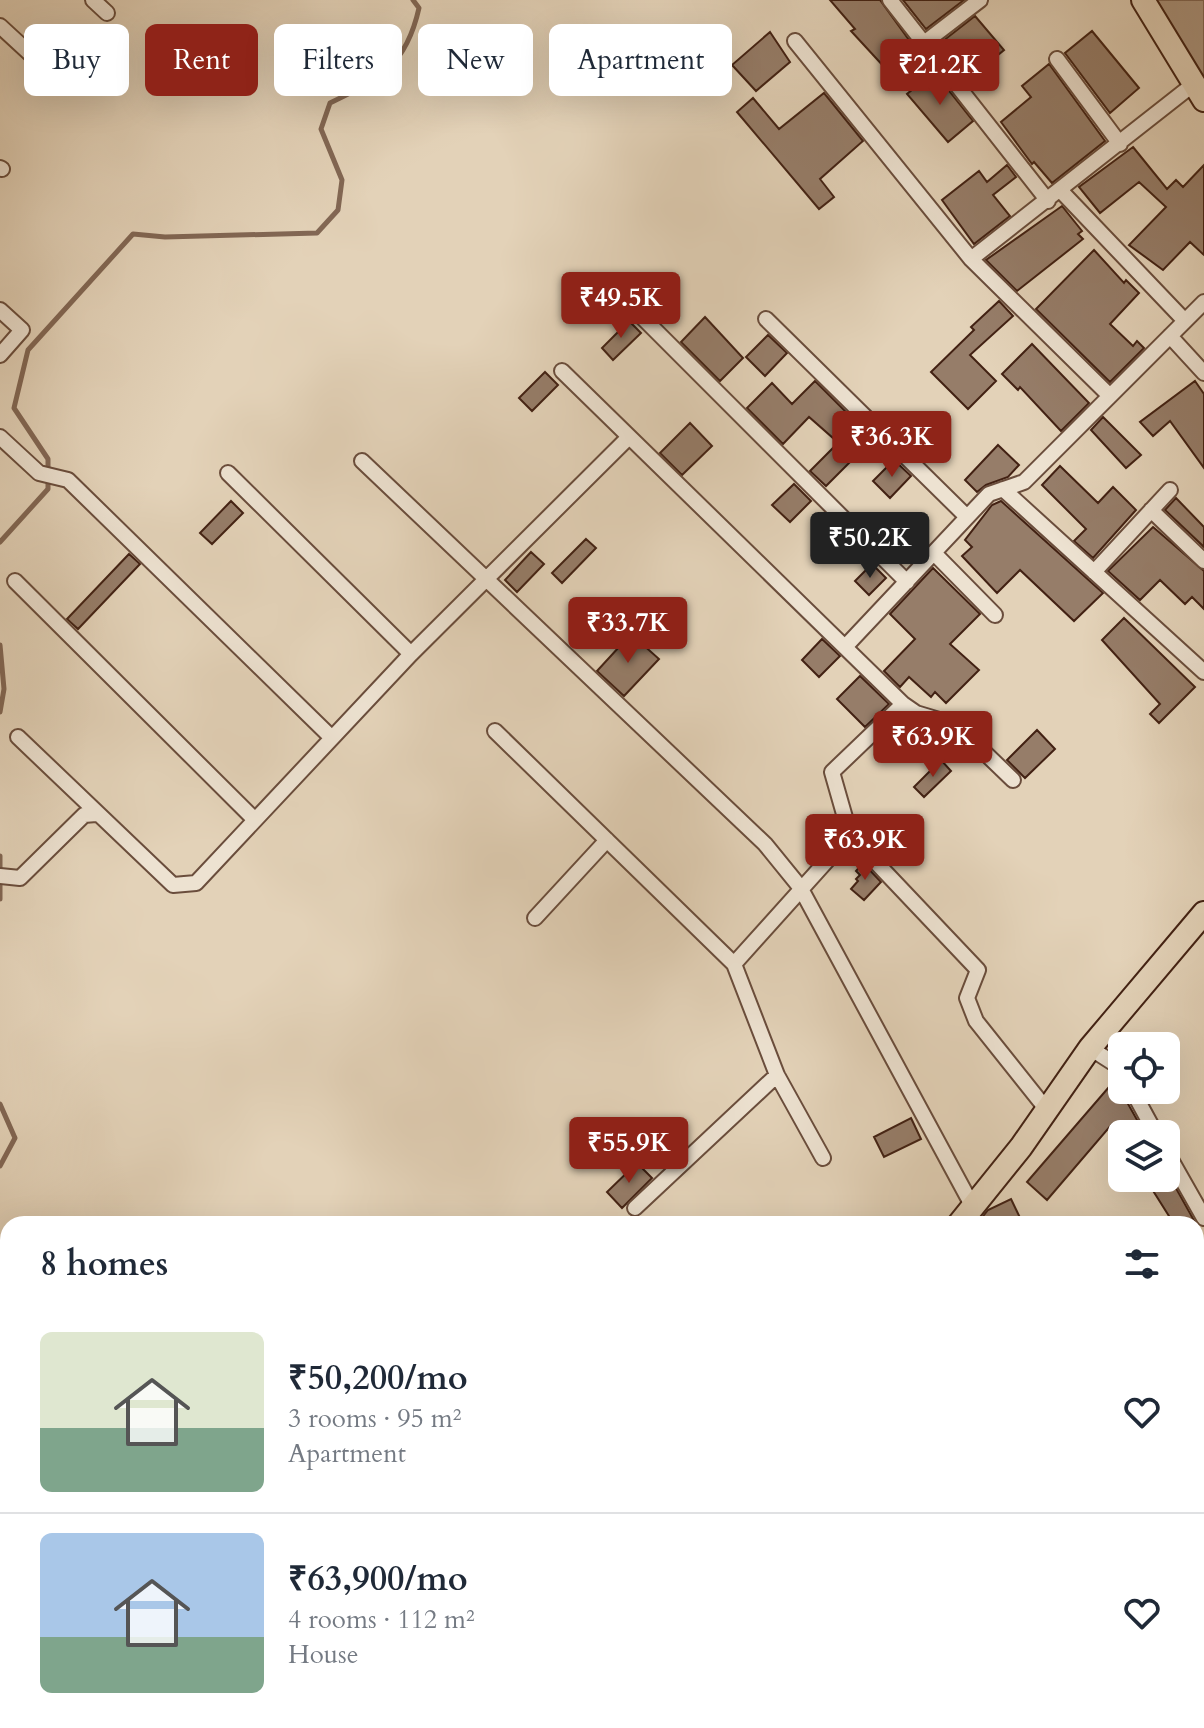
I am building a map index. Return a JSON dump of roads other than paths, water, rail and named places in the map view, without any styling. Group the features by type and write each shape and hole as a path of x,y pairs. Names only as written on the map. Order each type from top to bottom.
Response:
{"main road":[{"path":"1143,0 1200,92"},
{"path":"966,1216 1090,1048 1204,913"}],"street":[{"path":"93,0 107,13"},
{"path":"890,0 1048,201"},
{"path":"924,43 978,1"},
{"path":"0,26 24,48"},
{"path":"795,41 971,259 1110,396"},
{"path":"1057,59 1120,144"},
{"path":"971,259 1120,144 1200,92"},
{"path":"1061,191 1185,321"},
{"path":"622,297 907,582"},
{"path":"845,647 989,494 1024,482 1204,302"},
{"path":"0,310 22,330 0,355"},
{"path":"766,319 967,517"},
{"path":"1170,336 1204,373"},
{"path":"562,371 903,704 916,713 956,725 1013,780"},
{"path":"0,437 39,473 68,480 332,738"},
{"path":"18,737 173,885 196,883 411,654 489,580 629,437"},
{"path":"362,461 765,844 800,887 966,1216"},
{"path":"228,473 411,654"},
{"path":"1003,489 1204,672"},
{"path":"1094,572 1170,490"},
{"path":"1151,510 1204,561"},
{"path":"934,553 995,615"},
{"path":"15,581 255,820"},
{"path":"903,704 832,772 850,835 978,970 967,998 976,1021 1047,1110"},
{"path":"495,731 734,964 777,1075 823,1158"},
{"path":"0,876 20,878 84,815 96,814"},
{"path":"734,964 800,887 850,835"},
{"path":"535,918 607,840"},
{"path":"1090,1048 1108,1060"},
{"path":"635,1208 777,1075"},
{"path":"1180,1176 1203,1216"}],"waterway":[{"path":"0,542 48,489 48,459 14,408 28,350 133,234 165,237 317,233 338,210 342,180 321,129 330,103 377,78 398,57 407,44 419,8 413,0"},
{"path":"0,645 4,689 0,712"},
{"path":"0,856 0,899"},
{"path":"0,1104 15,1138 0,1166"}]}
